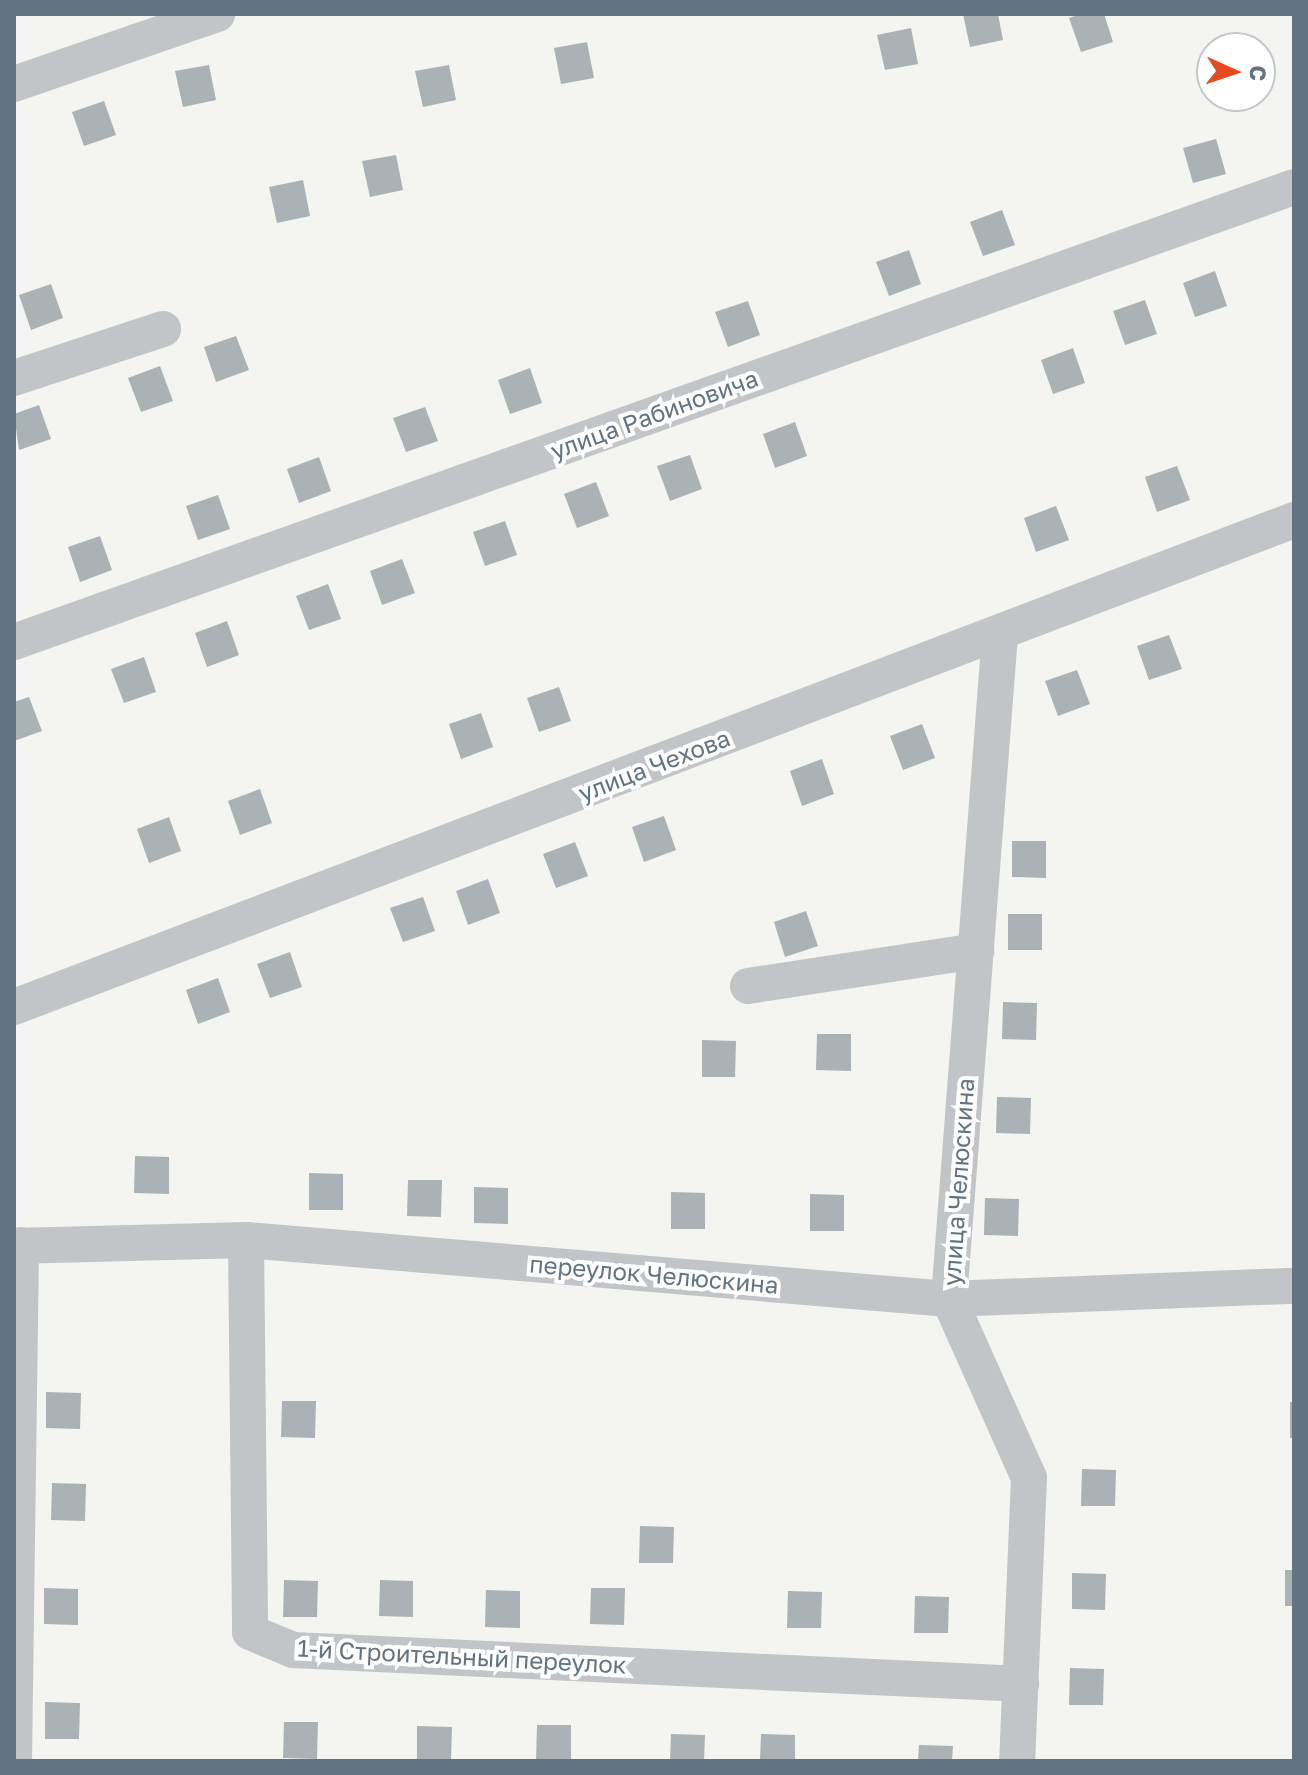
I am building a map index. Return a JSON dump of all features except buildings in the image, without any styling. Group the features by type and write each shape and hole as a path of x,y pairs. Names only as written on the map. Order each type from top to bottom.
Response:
{"street":[{"path":"14,84 210,15"},
{"name":"улица Рабиновича","path":"14,642 1294,187"},
{"path":"14,378 163,329"},
{"name":"улица Чехова","path":"14,1007 1294,520"},
{"name":"улица Челюскина","path":"1000,634 949,1299 1029,1478 1017,1761"},
{"path":"748,986 976,951"},
{"name":"переулок Челюскина","path":"18,1246 246,1240 949,1299 1294,1286"},
{"name":"1-й Строительный переулок","path":"246,1240 250,1632 293,1650 1021,1684"},
{"path":"14,1761 18,1246"}]}
